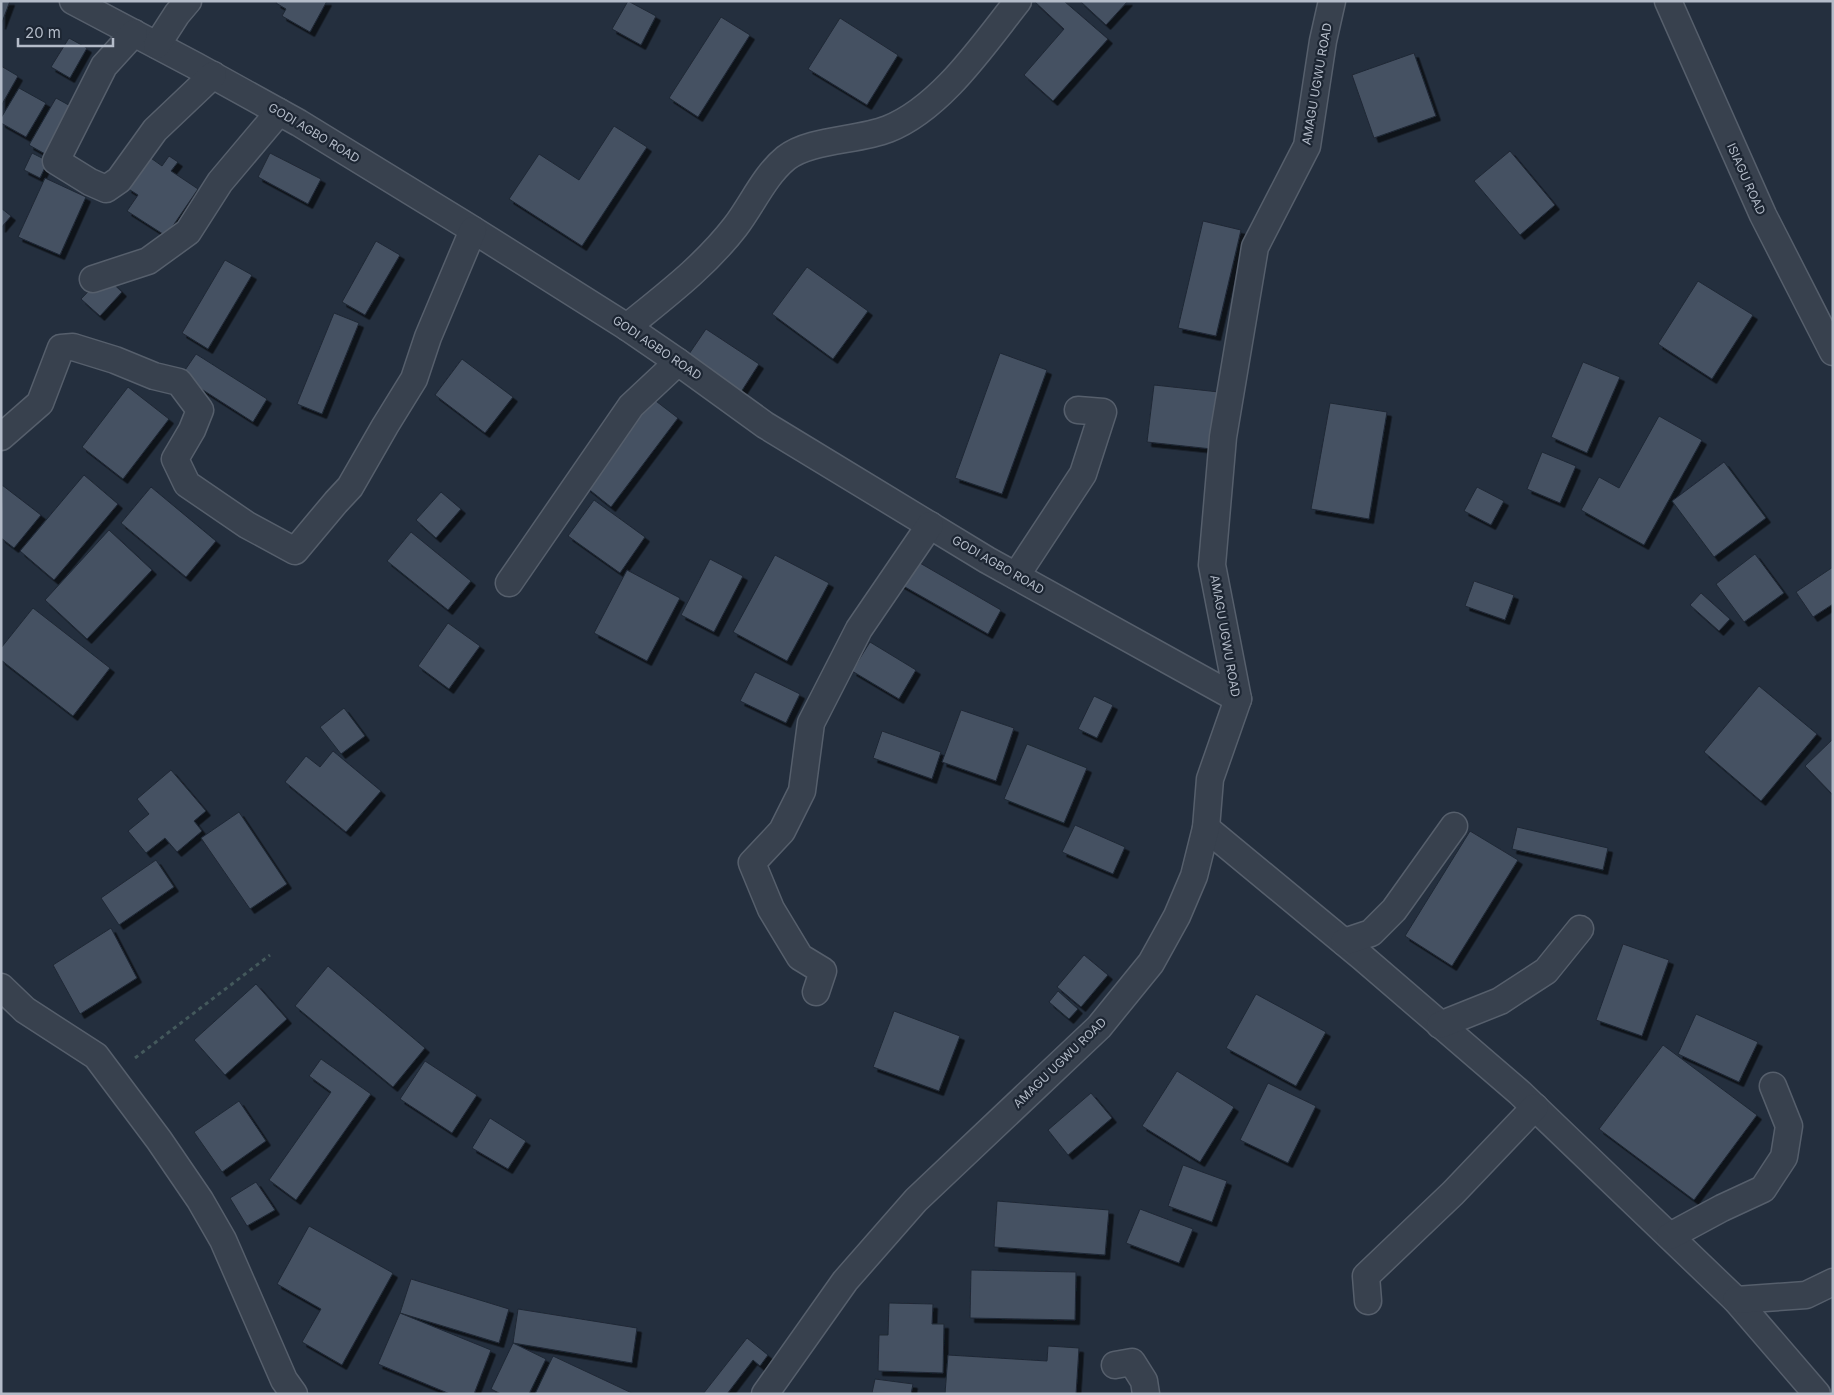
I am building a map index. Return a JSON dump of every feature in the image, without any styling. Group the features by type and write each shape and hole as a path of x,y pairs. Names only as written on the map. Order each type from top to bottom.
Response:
{"street":[{"name":"GODI AGBO ROAD","path":"73,1 279,112 474,230 627,327 765,425 1016,576 1238,699"},
{"path":"157,45 177,14 188,1"},
{"path":"627,327 700,268 735,227 763,184 787,158 800,149 888,129 929,105 949,85 1018,1"},
{"name":"AMAGU UGWU ROAD","path":"771,1392 845,1281 916,1200 1099,1027 1151,963 1177,916 1194,876 1206,828 1210,780 1238,699 1212,565 1223,437 1255,247 1307,146 1323,42 1332,1"},
{"name":"ISIAGU ROAD","path":"1668,1 1763,215 1833,352"},
{"path":"134,34 104,66 56,161 90,182 106,188 119,180 155,130 213,75"},
{"path":"93,279 148,261 188,232 220,182 279,112"},
{"path":"1,437 40,403 61,348 72,347 116,360 154,376 179,382 200,410 192,430 175,459 188,484 247,525 295,552 350,487 414,379 428,337 474,230"},
{"path":"509,584 631,406 678,362"},
{"path":"1016,576 1083,474 1102,412 1078,410"},
{"path":"816,992 823,971 800,956 771,909 752,862 782,831 802,791 811,723 859,629 930,525"},
{"path":"1344,942 1371,933 1394,910 1454,826"},
{"path":"1206,828 1344,942 1535,1107 1736,1300 1817,1394"},
{"path":"1440,1025 1500,1001 1531,981 1546,970 1580,930"},
{"path":"1,988 25,1010 96,1056 158,1140 210,1216 223,1240 284,1380 294,1394"},
{"path":"1670,1236 1762,1189 1784,1157 1789,1126 1773,1086"},
{"path":"1368,1301 1366,1276 1454,1193 1535,1107"},
{"path":"1736,1300 1806,1296 1833,1282"},
{"path":"1115,1365 1132,1362 1144,1381 1146,1394"}],"path":[{"path":"111,1077 270,955"}],"building":[{"path":"1,1 10,1 1,25"},
{"path":"277,1 327,1 310,32 282,16 286,9 276,3"},
{"path":"628,1 656,16 641,45 612,29"},
{"path":"1034,1 1064,1 1108,39 1053,101 1024,75 1064,29"},
{"path":"1080,1 1128,1 1106,25"},
{"path":"721,17 750,35 698,117 669,98"},
{"path":"840,18 898,55 867,105 808,69"},
{"path":"69,38 87,48 70,78 51,67"},
{"path":"1414,53 1436,116 1374,138 1352,75"},
{"path":"1,66 18,76 1,106"},
{"path":"19,88 46,103 26,137 1,123 1,118"},
{"path":"56,98 74,108 47,155 29,145"},
{"path":"614,126 647,147 582,246 509,199 539,154 579,180"},
{"path":"1510,151 1555,205 1520,235 1474,181"},
{"path":"32,153 48,161 40,178 24,170"},
{"path":"270,153 321,179 308,204 258,177"},
{"path":"148,156 162,166 169,156 178,162 171,171 198,189 166,236 127,211 138,195 127,188"},
{"path":"45,178 86,197 60,255 18,237"},
{"path":"1,208 11,216 1,228"},
{"path":"1203,221 1241,230 1216,336 1178,328"},
{"path":"376,241 400,255 365,315 342,302"},
{"path":"225,260 252,275 208,349 182,333"},
{"path":"807,267 868,311 833,359 772,314"},
{"path":"104,275 122,292 100,316 81,299"},
{"path":"1698,281 1753,315 1712,379 1658,344"},
{"path":"334,313 359,323 322,414 297,404"},
{"path":"706,329 759,364 741,392 687,357"},
{"path":"1000,353 1047,370 1002,494 955,478"},
{"path":"196,354 267,399 253,422 181,376"},
{"path":"462,359 513,397 485,433 435,395"},
{"path":"1583,362 1620,377 1587,453 1551,437"},
{"path":"1154,385 1219,392 1212,449 1147,442"},
{"path":"128,387 169,419 123,479 82,447"},
{"path":"652,398 678,418 611,507 586,487"},
{"path":"1330,403 1387,412 1369,519 1311,509"},
{"path":"1659,416 1702,440 1644,545 1581,510 1599,477 1619,488"},
{"path":"1542,452 1576,466 1560,503 1527,489"},
{"path":"1724,462 1766,518 1714,557 1672,501"},
{"path":"84,475 118,504 54,580 20,551"},
{"path":"2,485 41,515 14,548 1,538"},
{"path":"151,487 216,541 186,577 121,523"},
{"path":"1477,487 1504,501 1491,525 1464,511"},
{"path":"441,492 461,509 436,538 416,520"},
{"path":"594,500 645,537 620,573 568,536"},
{"path":"109,530 152,570 87,639 45,600"},
{"path":"411,532 471,581 448,610 387,561"},
{"path":"1755,554 1784,593 1744,622 1716,584"},
{"path":"775,555 829,583 787,661 733,632"},
{"path":"710,559 743,576 714,632 681,615"},
{"path":"913,559 1001,610 988,634 898,583"},
{"path":"1833,567 1833,604 1813,617 1796,592"},
{"path":"627,570 680,598 647,661 594,633"},
{"path":"1474,581 1514,595 1505,620 1465,606"},
{"path":"1701,593 1730,619 1719,631 1690,605"},
{"path":"33,608 110,668 73,716 1,660 1,648"},
{"path":"448,623 480,646 449,689 418,666"},
{"path":"870,642 916,670 899,699 852,671"},
{"path":"755,672 800,694 786,723 740,701"},
{"path":"1759,686 1817,734 1761,801 1704,752"},
{"path":"1094,696 1113,705 1097,738 1078,729"},
{"path":"344,708 365,736 341,754 320,727"},
{"path":"961,710 1014,728 996,781 942,762"},
{"path":"882,731 941,752 932,779 873,758"},
{"path":"1833,739 1833,795 1805,766"},
{"path":"1027,744 1087,768 1064,823 1004,799"},
{"path":"333,751 381,791 346,832 285,782 306,756 320,767"},
{"path":"171,770 206,811 194,821 202,831 177,852 165,838 146,853 128,831 149,814 137,799"},
{"path":"239,812 287,884 250,909 201,838"},
{"path":"1075,825 1125,847 1113,874 1062,852"},
{"path":"1517,827 1608,848 1603,870 1512,849"},
{"path":"1470,831 1518,860 1452,966 1405,936"},
{"path":"156,860 174,887 119,925 101,898"},
{"path":"111,928 137,978 80,1014 53,965"},
{"path":"1623,944 1669,960 1642,1036 1596,1020"},
{"path":"1084,955 1108,975 1081,1007 1057,987"},
{"path":"328,966 425,1048 393,1087 295,1006"},
{"path":"256,984 287,1019 225,1075 194,1040"},
{"path":"1058,991 1078,1009 1069,1019 1049,1002"},
{"path":"1256,994 1326,1032 1296,1086 1226,1048"},
{"path":"894,1011 960,1036 939,1091 873,1067"},
{"path":"1696,1014 1758,1042 1739,1082 1678,1054"},
{"path":"1663,1045 1757,1115 1694,1200 1599,1129"},
{"path":"321,1059 371,1094 296,1200 269,1180 331,1092 309,1076"},
{"path":"425,1061 477,1095 452,1133 400,1099"},
{"path":"1177,1071 1234,1107 1200,1162 1142,1126"},
{"path":"1268,1083 1316,1106 1288,1163 1240,1140"},
{"path":"1091,1093 1112,1118 1068,1155 1048,1130"},
{"path":"239,1101 266,1141 222,1172 194,1132"},
{"path":"490,1118 526,1141 508,1169 472,1148"},
{"path":"1183,1165 1227,1181 1212,1222 1168,1206"},
{"path":"256,1182 275,1210 247,1226 230,1198"},
{"path":"997,1201 1109,1210 1105,1255 994,1247"},
{"path":"1140,1209 1193,1229 1179,1263 1126,1243"},
{"path":"309,1226 393,1273 342,1365 302,1342 321,1309 277,1284"},
{"path":"971,1270 1076,1272 1075,1320 970,1318"},
{"path":"411,1279 509,1309 499,1343 400,1313"},
{"path":"889,1303 933,1304 932,1324 944,1324 943,1373 878,1371 879,1335 888,1335"},
{"path":"518,1309 637,1328 632,1363 513,1343"},
{"path":"400,1313 491,1350 474,1394 450,1394 378,1364"},
{"path":"747,1338 768,1355 760,1366 753,1360 727,1394 703,1394"},
{"path":"513,1343 546,1359 529,1394 501,1394 491,1389"},
{"path":"1048,1346 1079,1348 1076,1394 945,1394 948,1355 1047,1361"},
{"path":"553,1356 634,1394 535,1394"},
{"path":"875,1379 913,1384 911,1394 872,1393"}]}
